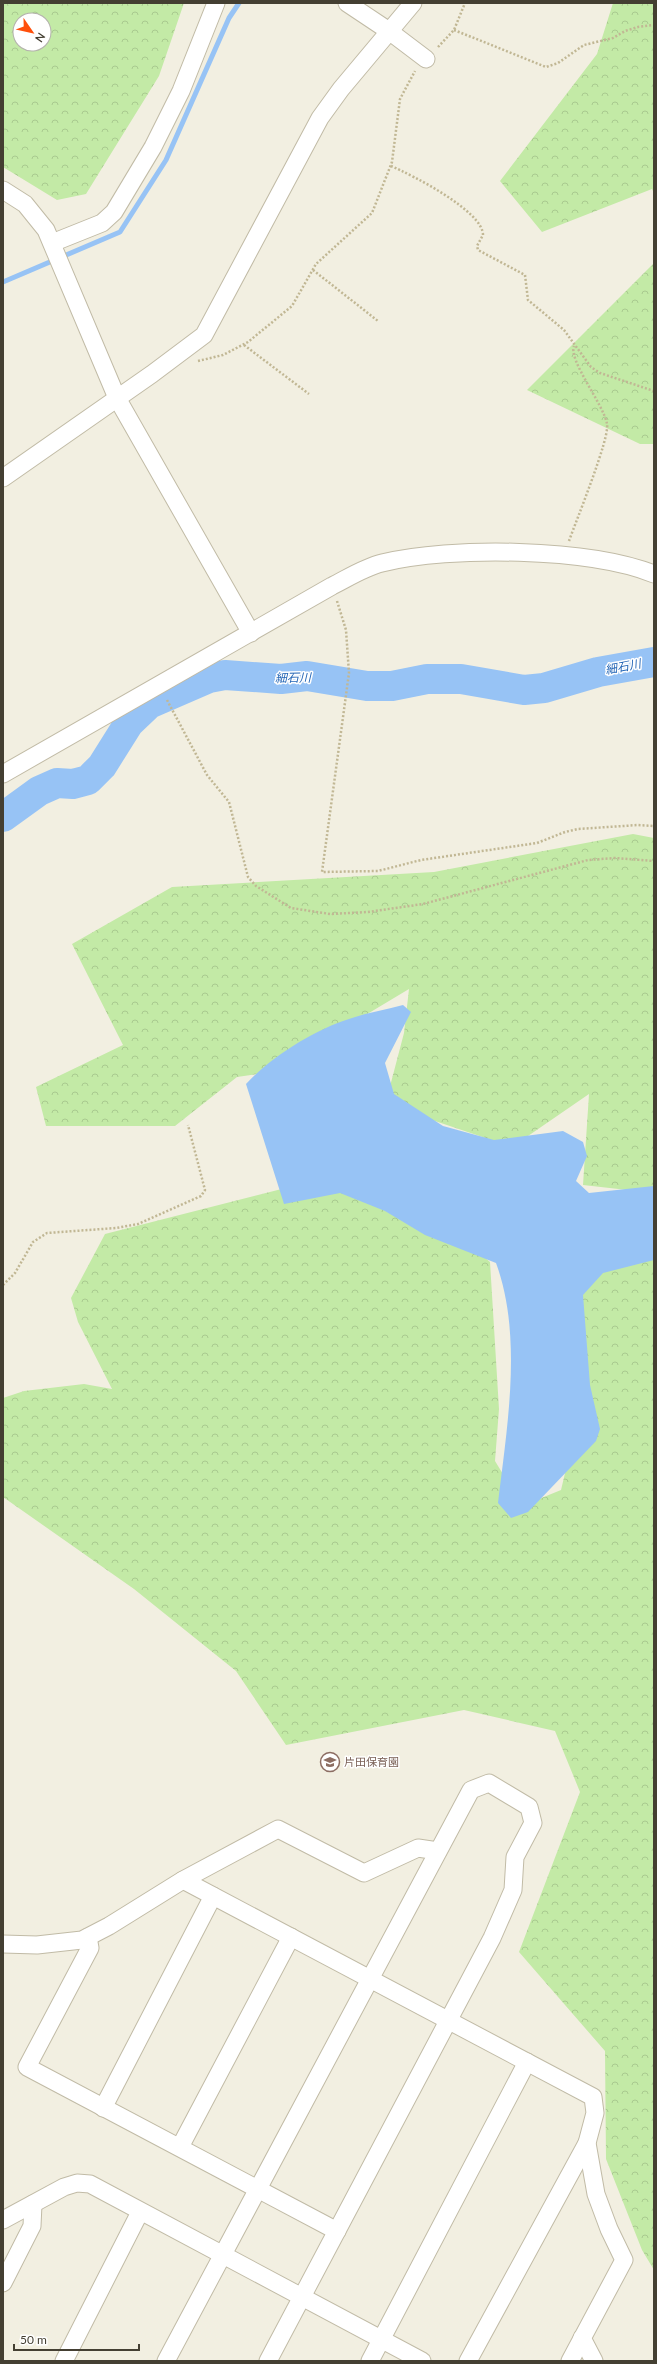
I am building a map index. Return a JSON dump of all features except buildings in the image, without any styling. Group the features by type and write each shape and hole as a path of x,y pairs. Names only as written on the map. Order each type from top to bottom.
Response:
{"street":[{"path":"53,246 102,223 114,212 153,148 182,91 216,3"},
{"path":"347,3 389,31 426,59"},
{"path":"3,478 204,335 320,118 341,89 413,3"},
{"path":"3,190 15,197 32,212 46,230 117,398 251,633"},
{"path":"3,774 332,586 381,563 456,553 490,553 563,556 613,561 654,574"},
{"path":"166,2361 257,2188 471,1790 489,1783 529,1806 532,1822 515,1857 513,1890 492,1938 268,2361"},
{"path":"3,1944 37,1945 82,1940 109,1926 183,1880 278,1829 364,1873 418,1848 438,1851"},
{"path":"183,1880 593,2097 595,2113 586,2143 468,2361"},
{"path":"103,2108 213,1896"},
{"path":"88,1937 90,1948 27,2067 337,2231"},
{"path":"180,2147 291,1937"},
{"path":"370,2361 527,2062"},
{"path":"570,2361 624,2260 600,2207 586,2143"},
{"path":"3,2220 77,2183 90,2184 422,2361"},
{"path":"3,2283 32,2226 33,2204"},
{"path":"64,2361 140,2212"},
{"path":"582,2338 594,2361"}],"path":[{"path":"195,362 223,355 244,345 292,306 316,264 372,213 391,166 400,99 410,77 454,30 465,3"},
{"path":"454,30 546,67 558,63 584,45 613,38 625,31 638,27 654,25"},
{"path":"391,166 432,185 480,222 483,235 477,246 478,250 525,275 528,300 564,330 574,346 591,367 600,373 654,391"},
{"path":"313,270 378,321"},
{"path":"244,345 309,394"},
{"path":"563,556 608,432 603,411 577,364 573,349 574,346"},
{"path":"332,586 346,630 349,673 322,872 378,871 421,860 537,843 565,832 578,829 638,825 654,826"},
{"path":"159,685 207,775 229,802 248,877 256,886 291,908 330,914 395,910 588,860 615,858 654,861"},
{"path":"3,1285 16,1273 33,1242 47,1233 116,1228 138,1224 201,1196 205,1190 188,1124"}],"green space":[{"path":"3,3 184,3 159,76 86,194 57,200 3,167"},
{"path":"613,3 654,3 654,193 652,189 542,232 500,181 597,54"},
{"path":"654,263 654,444 640,444 527,390"},
{"path":"633,834 654,838 654,1193 583,1185 589,1094 512,1147 432,1120 388,1094 404,1033 409,989 359,1019 286,1070 237,1077 175,1126 46,1126 36,1087 123,1045 72,944 172,887 434,872"},
{"path":"329,1177 429,1211 490,1262 499,1409 495,1461 509,1484 534,1501 561,1490 581,1406 569,1275 654,1240 654,2270 642,2250 606,2159 605,2051 519,1952 580,1792 555,1731 464,1710 286,1745 236,1671 134,1589 3,1497 3,1398 24,1391 84,1384 112,1389 78,1322 71,1298 105,1234"}],"water":[{"path":"403,1005 411,1012 385,1063 394,1094 443,1126 494,1140 563,1131 583,1142 587,1156 576,1181 589,1193 654,1186 654,1260 603,1273 583,1295 590,1385 600,1429 596,1441 528,1512 511,1518 498,1503 508,1413 511,1351 509,1321 504,1291 496,1263 425,1235 385,1211 340,1193 284,1204 246,1084 280,1054 308,1037 355,1017"}],"waterway":[{"path":"3,282 120,232 166,160 229,18 239,3"},
{"name":"細石川","path":"3,817 39,791 57,783 73,784 88,780 102,766 129,723 149,704 209,678 225,675 281,679 307,676 367,686 392,686 427,679 461,679 524,690 544,688 598,672 654,662"}],"place":[{"name":"片田保育園","path":"330,1762"}]}
